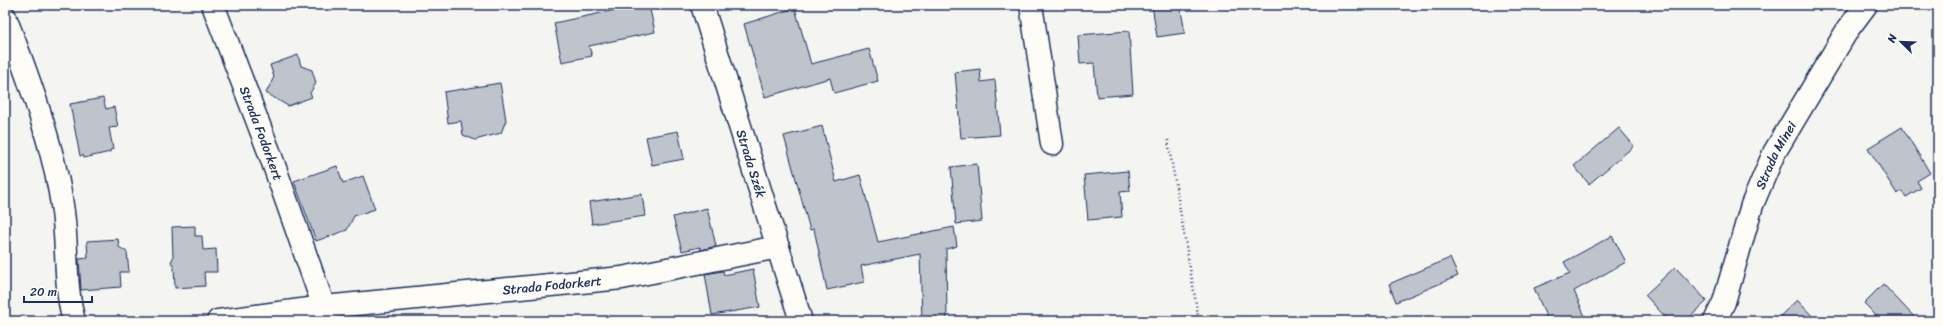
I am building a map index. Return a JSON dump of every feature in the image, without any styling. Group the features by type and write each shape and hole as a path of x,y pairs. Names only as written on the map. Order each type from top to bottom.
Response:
{"street":[{"name":"Strada Fodorkert","path":"213,5 270,154 324,314"},
{"name":"Strada Szék","path":"702,5 801,321"},
{"path":"1031,5 1052,144"},
{"name":"Strada Minei","path":"1715,321 1724,302 1752,205 1774,153 1848,29 1866,5"},
{"path":"5,17 48,139 63,211 69,303 74,321"},
{"name":"Strada Fodorkert","path":"218,321 324,314 622,278 778,247"}],"path":[{"path":"1168,140 1199,321"}],"building":[{"path":"639,5 649,5 655,32 589,46 592,56 562,62 554,23"},
{"path":"1152,5 1180,5 1185,33 1157,37"},
{"path":"795,8 811,64 869,49 878,81 834,93 830,78 765,97 744,24"},
{"path":"1129,31 1133,94 1097,97 1094,63 1080,64 1078,35"},
{"path":"298,55 301,66 312,70 316,83 310,93 312,97 288,106 266,93 274,77 270,65"},
{"path":"980,69 981,82 995,80 1000,135 961,138 955,72"},
{"path":"500,83 506,120 501,133 475,140 463,135 461,121 448,123 444,92"},
{"path":"103,98 106,109 114,107 118,127 109,128 113,149 110,150 110,152 84,158 83,155 80,156 70,104"},
{"path":"822,126 836,182 860,175 878,242 954,227 957,246 946,249 947,321 922,321 920,254 861,266 864,282 827,290 814,229 810,230 784,136"},
{"path":"1902,127 1930,173 1917,181 1921,188 1906,197 1902,191 1897,194 1868,148"},
{"path":"1619,128 1634,146 1589,184 1574,166"},
{"path":"678,131 684,159 652,165 646,137"},
{"path":"977,164 982,221 956,224 951,167"},
{"path":"337,166 343,183 363,176 375,209 354,216 347,230 316,241 294,181"},
{"path":"1128,171 1130,191 1120,192 1122,217 1088,220 1084,175"},
{"path":"642,194 645,216 592,224 589,202"},
{"path":"707,208 716,246 701,250 700,247 682,251 673,217"},
{"path":"195,226 195,236 202,236 203,250 216,249 217,272 204,272 205,286 175,288 174,267 171,262 173,258 172,227"},
{"path":"1612,236 1626,262 1574,291 1587,321 1548,321 1534,288 1570,273 1564,262"},
{"path":"118,239 119,247 127,252 129,272 120,272 121,287 81,290 79,259 88,258 87,241"},
{"path":"1450,258 1458,276 1396,302 1389,284"},
{"path":"1675,267 1707,301 1686,321 1669,321 1645,295"},
{"path":"753,269 760,307 712,315 705,274 723,271 724,275"},
{"path":"1883,284 1918,321 1881,321 1864,303"},
{"path":"1797,300 1817,321 1775,321"}]}
